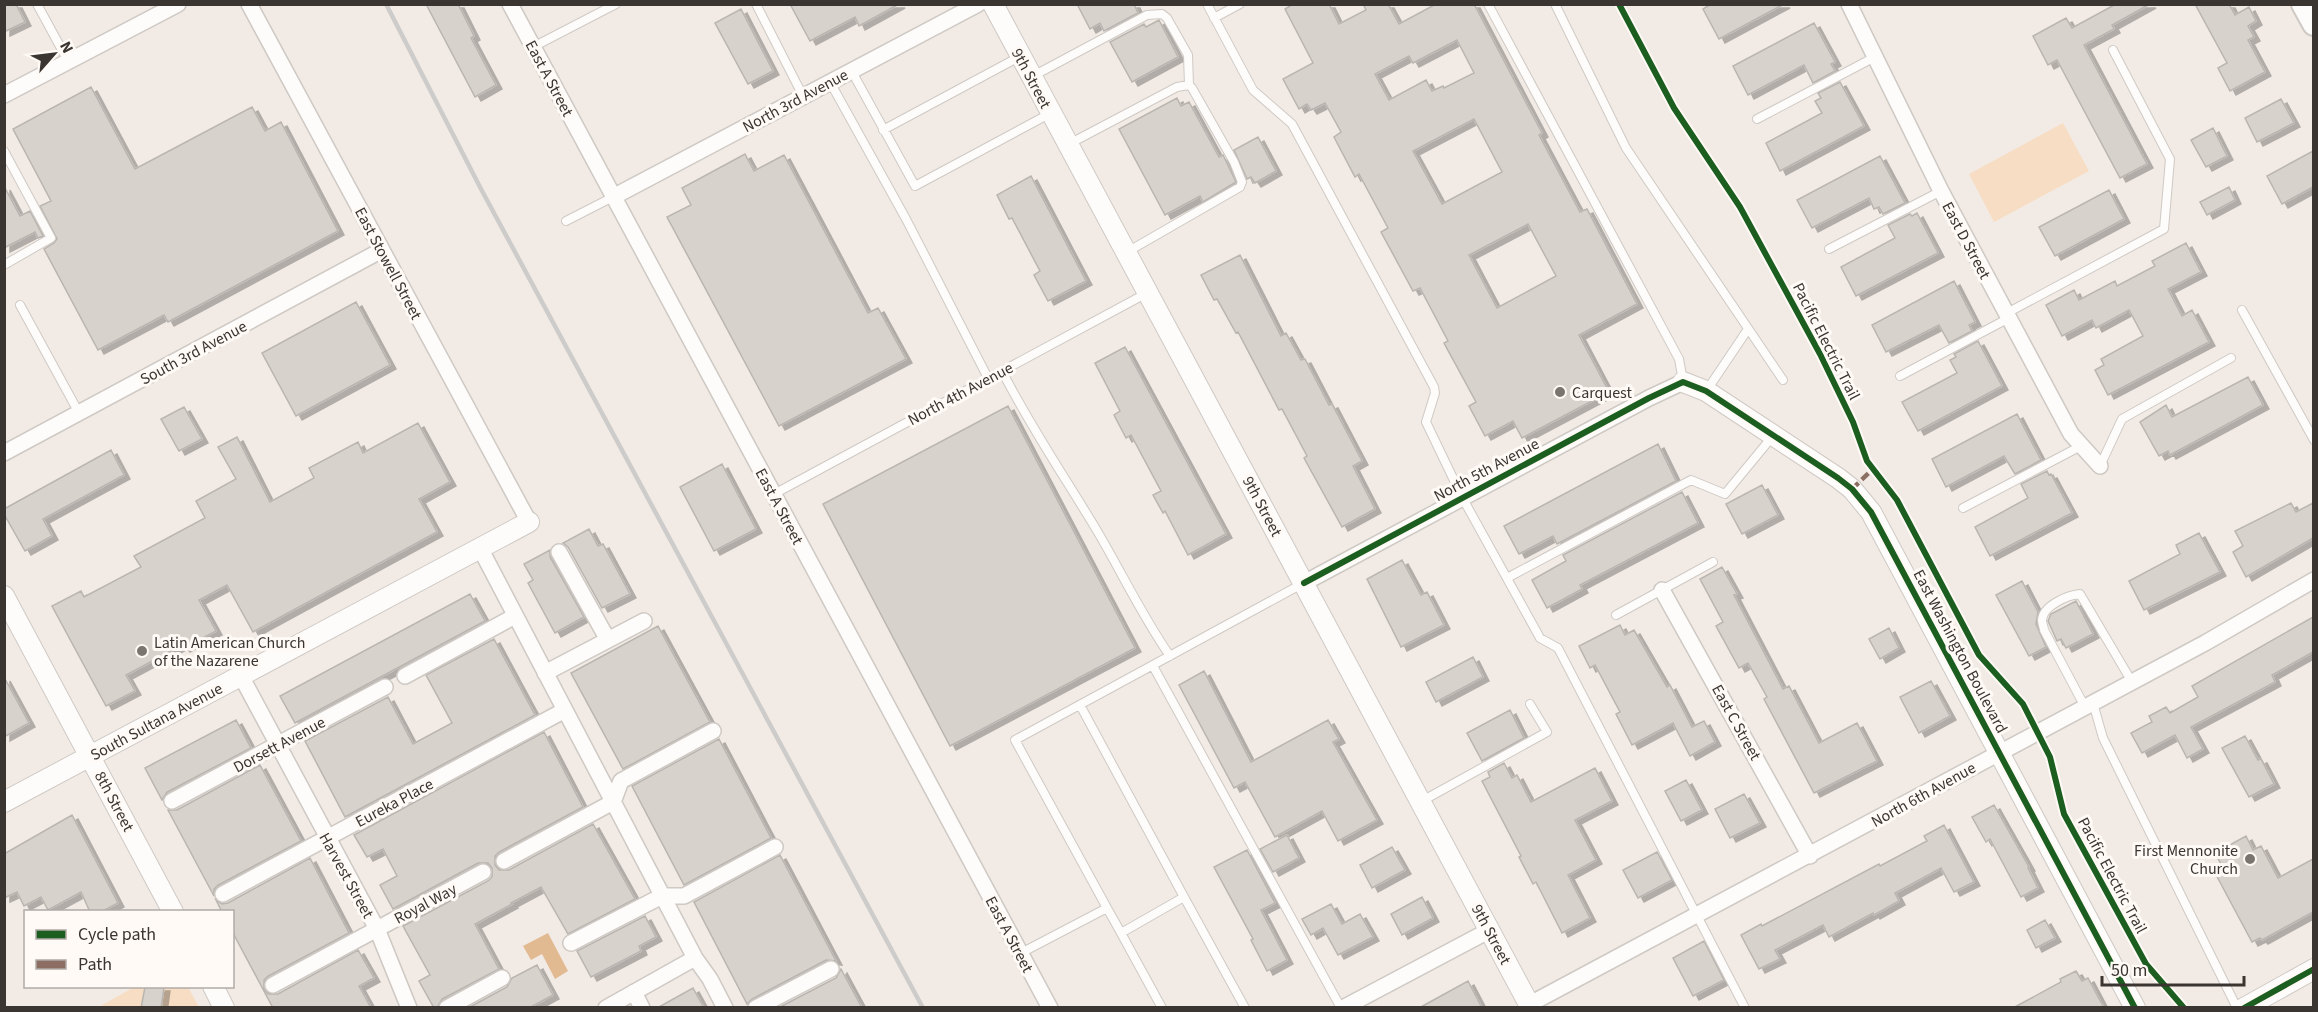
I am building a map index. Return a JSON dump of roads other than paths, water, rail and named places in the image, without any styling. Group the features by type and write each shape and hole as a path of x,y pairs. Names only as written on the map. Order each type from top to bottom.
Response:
{"main road":[{"path":"2303,4 2313,24"}],"street":[{"path":"4,95 178,4"},
{"name":"East Stowell Street","path":"249,4 529,522"},
{"name":"East A Street","path":"510,4 1050,1008"},
{"name":"North 3rd Avenue","path":"613,197 978,4"},
{"name":"9th Street","path":"993,4 1531,1006"},
{"name":"East D Street","path":"1849,4 1941,191 2071,434 2100,466"},
{"name":"South 3rd Avenue","path":"4,453 382,250"},
{"name":"East Washington Boulevard","path":"1683,382 1706,391 1838,478 1852,489 1871,512 2135,1008"},
{"name":"North 5th Avenue","path":"1304,583 1648,398 1683,382"},
{"name":"South Sultana Avenue","path":"4,802 529,522"},
{"path":"480,548 695,958 710,979 725,1008"},
{"path":"559,552 608,640"},
{"name":"North 6th Avenue","path":"1531,1006 2205,643 2313,580"},
{"name":"East C Street","path":"1662,590 1810,856"},
{"name":"8th Street","path":"4,596 10,619 91,756 172,910"},
{"path":"405,676 515,616"},
{"path":"545,674 644,621"},
{"name":"Harvest Street","path":"241,676 377,929 409,1008"},
{"name":"Dorsett Avenue","path":"172,801 385,687"},
{"name":"Eureka Place","path":"223,894 565,710"},
{"path":"504,861 613,802 621,781 713,731"},
{"path":"571,944 662,896 684,896 775,847"},
{"name":"Royal Way","path":"273,985 483,873"},
{"path":"1342,1008 1490,930"},
{"path":"606,1008 695,958"},
{"path":"756,1008 831,969"},
{"path":"2244,1008 2313,969"},
{"path":"447,1008 502,978"},
{"path":"214,988 224,1008"},
{"path":"634,992 642,1008"}],"lane":[{"path":"36,4 68,61"},
{"path":"533,47 616,4"},
{"path":"756,4 803,96"},
{"path":"1206,4 1253,90 1292,124 1434,387 1435,393 1426,422 1462,497 1540,638 1558,648 1745,1008"},
{"path":"1214,18 1239,4"},
{"path":"1488,4 1680,359 1683,382"},
{"path":"1555,4 1626,148 1783,380"},
{"path":"1031,76 1147,15 1162,14 1167,18 1188,55 1189,85 1234,162 1242,182 1234,192 1126,253"},
{"path":"1900,376 2164,229 2170,159 2113,50"},
{"path":"883,130 1021,57"},
{"path":"1757,119 1874,58"},
{"path":"851,70 915,186 1051,113"},
{"path":"830,82 906,219 988,378"},
{"path":"1068,145 1177,87 1189,85"},
{"path":"4,151 51,238 4,265"},
{"path":"1829,249 1941,191"},
{"path":"566,221 613,197"},
{"name":"North 4th Avenue","path":"774,494 1148,292"},
{"path":"20,304 79,413"},
{"path":"2242,310 2313,440"},
{"path":"1706,391 1748,329"},
{"path":"2100,466 2122,419 2231,358"},
{"path":"1002,371 1019,404 1170,656"},
{"path":"1507,578 1691,480 1725,494 1773,436"},
{"path":"1963,508 2081,446"},
{"path":"1616,615 1713,562"},
{"name":"North 5th Avenue","path":"1107,908 1016,740 1304,583"},
{"path":"2132,682 2080,594 2059,601 2046,610 2042,620 2044,630 2089,705 2100,732 2237,1008"},
{"path":"1153,666 1342,1008"},
{"path":"1420,801 1547,732 1530,704"},
{"path":"1080,705 1245,1008"},
{"path":"1121,933 1184,897"},
{"path":"1021,953 1107,908 1162,1008"}],"railway":[{"path":"386,4 481,189 923,1008"}],"place":[{"name":"Carquest","path":"1560,392"},
{"name":"Latin American Church of the Nazarene","path":"142,651"},
{"name":"First Mennonite Church","path":"2250,859"}]}
